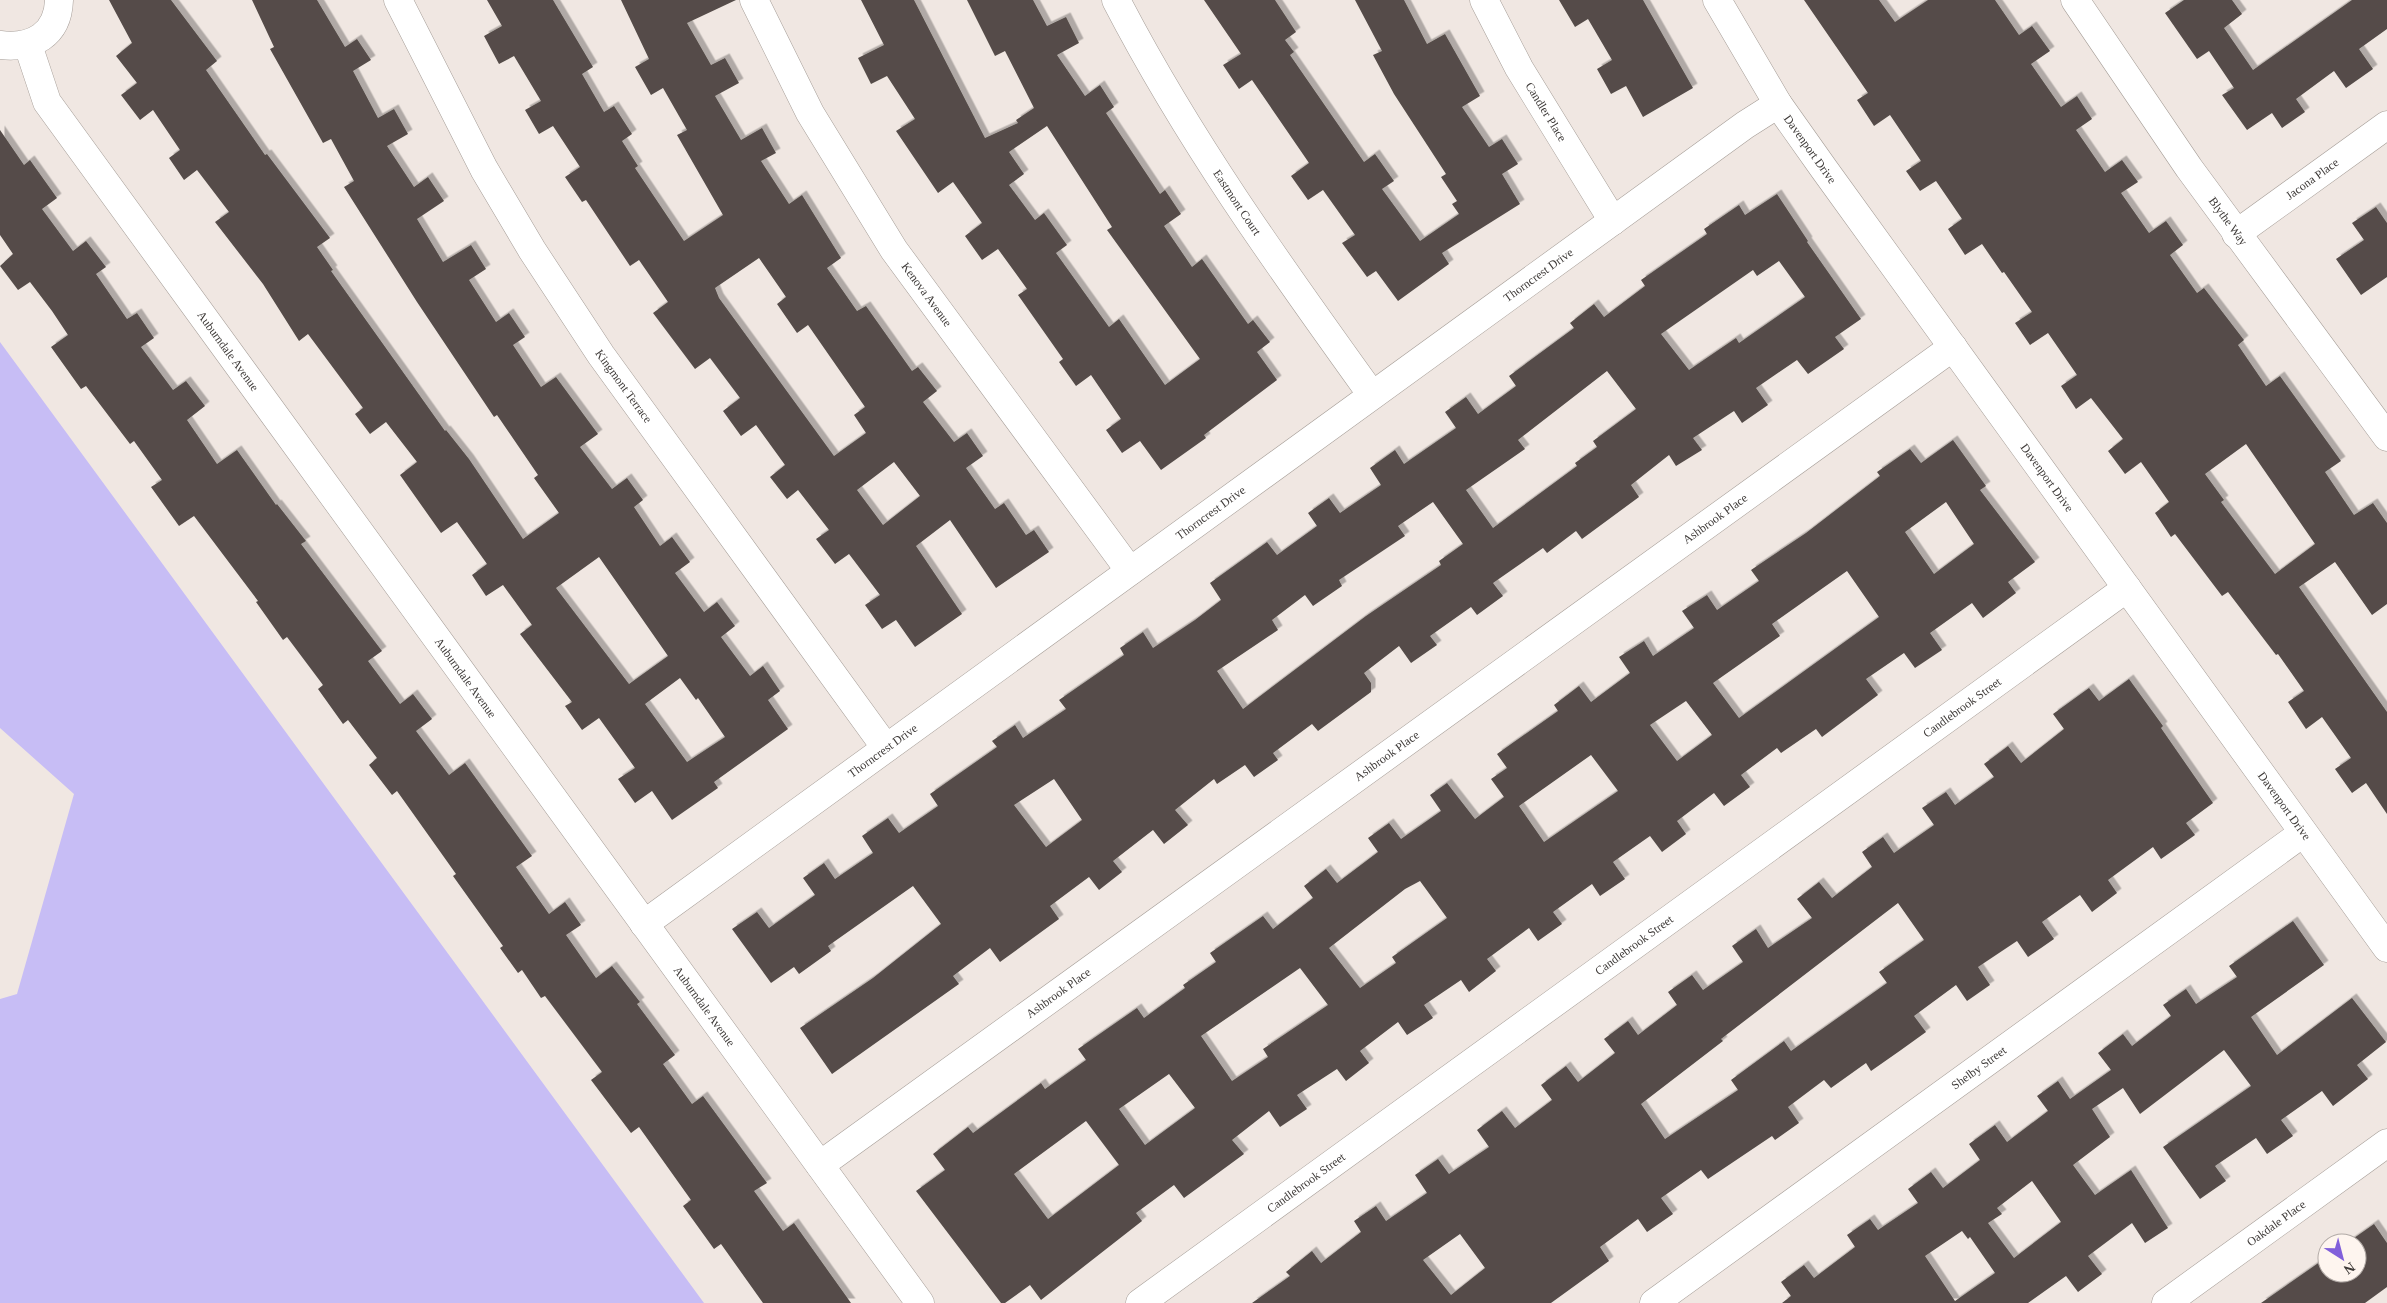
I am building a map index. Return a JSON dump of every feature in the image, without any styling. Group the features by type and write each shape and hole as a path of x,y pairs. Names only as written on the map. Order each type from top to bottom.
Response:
{"street":[{"path":"0,45 14,47 28,45 42,37 52,25 58,10 59,0"},
{"name":"Kingmont Terrace","path":"398,0 484,169 543,266 601,355 886,748"},
{"name":"Kenova Avenue","path":"754,0 810,113 894,250 1130,571"},
{"name":"Eastmont Court","path":"1116,0 1174,106 1222,182 1372,396"},
{"name":"Candler Place","path":"1484,0 1519,68 1613,221"},
{"name":"Davenport Drive","path":"1717,0 1778,104 2387,948"},
{"name":"Blythe Way","path":"2075,0 2236,234 2387,438"},
{"name":"Auburndale Avenue","path":"28,45 47,102 920,1303"},
{"name":"Thorncrest Drive","path":"644,924 1613,221 1778,104"},
{"name":"Jacona Place","path":"2236,234 2387,125"},
{"name":"Ashbrook Place","path":"820,1165 1953,347"},
{"name":"Candlebrook Street","path":"1140,1303 2127,588"},
{"name":"Shelby Street","path":"1654,1303 2304,833"},
{"name":"Oakdale Place","path":"2166,1303 2387,1143"}],"shaded area":[{"path":"0,342 704,1303 0,1303 0,999 17,994 74,794 0,728"}],"building":[{"path":"109,0 171,0 217,61 206,70 265,155 267,154 330,238 317,247 333,270 331,271 445,431 469,459 523,539 559,513 534,478 538,475 497,415 494,417 417,302 344,187 354,181 331,139 323,143 270,49 274,47 252,0 317,0 345,47 357,39 371,60 353,71 378,118 394,109 408,134 387,146 414,187 428,177 444,201 417,219 443,262 471,245 486,269 469,280 496,322 509,313 525,337 513,345 541,387 556,377 598,434 580,447 612,489 627,478 643,500 634,507 660,546 672,537 690,562 675,573 704,612 717,602 735,626 721,637 750,676 763,666 780,691 768,700 788,729 714,782 718,788 672,820 652,791 635,803 618,779 635,768 599,718 582,730 565,706 572,702 520,634 532,625 503,585 486,596 472,575 487,564 457,522 441,533 400,475 417,462 386,422 370,434 355,414 363,408 308,334 299,341 263,284 215,222 229,212 197,170 184,180 169,158 180,150 153,110 140,120 121,95 137,83 116,56 132,43","holes":["599,557 668,656 629,684 556,588","680,678 696,700 698,698 725,737 687,762 645,704"]},
{"path":"487,0 553,0 593,67 582,74 604,112 614,106 632,134 622,141 638,166 635,168 684,241 723,215 677,135 687,130 663,88 651,95 635,67 649,59 621,0 736,0 687,23 711,65 725,58 739,83 715,96 741,140 762,128 776,153 761,161 789,204 802,195 841,258 827,268 857,311 866,306 912,371 918,367 937,391 923,402 954,442 967,433 983,456 966,468 995,509 1004,503 1026,535 1034,530 1049,552 996,588 950,520 916,546 962,614 915,647 896,620 882,629 865,605 880,595 849,554 835,564 816,539 829,530 798,490 787,499 770,477 785,465 756,425 741,436 723,411 740,398 710,358 695,369 653,313 668,302 639,260 630,266 586,200 582,202 565,177 580,167 553,126 539,134 525,110 541,101 514,56 499,64 484,36 502,26","holes":["759,258 786,297 777,304 797,333 808,325 865,407 854,415 866,433 834,456 719,298 715,288","894,462 920,496 883,525 857,490"]},
{"path":"861,0 914,0 985,138 1018,123 1016,120 1034,108 1005,51 995,56 967,0 1033,0 1047,26 1066,17 1079,43 1057,55 1085,96 1100,85 1114,107 1106,113 1160,194 1165,190 1181,214 1164,226 1192,267 1202,259 1248,324 1253,320 1270,342 1257,352 1277,380 1204,435 1206,438 1161,470 1140,441 1122,453 1106,430 1121,419 1091,375 1076,386 1059,362 1063,359 1018,295 1027,289 998,249 982,260 965,236 982,223 953,182 938,193 896,131 915,119 887,76 871,84 858,58 884,45","holes":["1047,126 1112,227 1107,230 1200,359 1165,385 1119,319 1109,327 1056,253 1067,245 1044,213 1035,220 1009,185 1024,174 1009,152"]},
{"path":"1204,0 1275,0 1296,32 1285,40 1294,52 1290,55 1364,162 1375,154 1394,181 1382,189 1420,241 1459,214 1452,204 1457,201 1441,177 1446,174 1394,94 1373,55 1382,51 1355,0 1404,0 1427,44 1445,34 1480,96 1462,107 1489,147 1502,139 1518,164 1502,174 1520,204 1442,253 1449,264 1398,301 1376,271 1367,277 1342,243 1355,235 1323,190 1308,200 1291,176 1309,163 1252,80 1239,89 1223,65 1241,54"},
{"path":"1559,0 1643,0 1693,88 1643,117 1626,86 1611,94 1597,69 1612,60 1588,19 1575,27"},
{"path":"1804,0 1879,0 1895,22 1928,0 1995,0 2019,35 2032,26 2050,51 2031,64 2061,107 2077,96 2092,119 2076,130 2105,172 2122,160 2138,182 2121,193 2149,233 2166,221 2183,245 2170,255 2197,293 2204,288 2244,340 2238,345 2266,386 2280,376 2341,461 2325,472 2354,515 2373,503 2387,523 2387,604 2372,615 2335,562 2299,587 2387,712 2387,814 2366,783 2352,793 2335,769 2351,758 2322,717 2306,729 2288,702 2304,691 2278,654 2276,655 2228,592 2222,596 2175,534 2171,537 2155,513 2169,502 2141,462 2125,474 2108,451 2123,439 2091,398 2076,409 2061,386 2077,375 2048,333 2030,345 2015,323 2032,312 1982,244 1965,255 1948,229 1962,219 1936,181 1920,191 1906,171 1921,161 1890,115 1874,126 1857,100 1868,93","holes":["2246,444 2315,544 2275,574 2221,502 2224,500 2205,474"]},
{"path":"2184,0 2232,0 2242,14 2224,28 2253,70 2352,0 2387,0 2387,29 2359,49 2373,69 2346,88 2334,71 2296,99 2305,112 2282,128 2272,113 2247,130 2222,95 2234,88 2209,51 2197,59 2165,13"},
{"path":"0,130 24,165 30,160 57,198 42,209 73,251 86,241 106,267 96,274 127,319 137,313 154,338 141,347 173,390 186,381 205,406 187,420 217,464 237,450 276,505 306,541 301,544 382,651 368,661 400,704 413,694 432,719 416,731 449,775 465,763 532,856 516,867 549,914 565,902 581,925 566,935 596,978 612,966 640,1002 637,1004 675,1055 663,1064 692,1104 703,1096 767,1183 754,1191 783,1231 794,1223 851,1303 763,1303 721,1244 714,1249 683,1206 691,1200 639,1127 631,1133 591,1080 602,1072 545,996 541,998 522,970 518,973 500,948 503,946 453,876 456,874 397,791 392,795 369,765 377,758 348,720 343,724 318,689 323,685 287,637 283,640 256,602 258,601 194,516 179,526 151,487 162,480 134,441 130,444 86,386 81,389 51,347 68,335 52,311 30,282 18,290 0,266 13,254 0,235"},
{"path":"1777,194 1807,242 1861,319 1835,337 1844,349 1808,374 1797,360 1756,388 1768,405 1742,423 1734,411 1693,438 1702,450 1676,466 1669,455 1631,485 1639,497 1582,539 1576,531 1547,553 1543,548 1493,583 1503,596 1477,615 1471,607 1430,636 1437,645 1411,663 1399,646 1364,673 1371,683 1371,692 1318,731 1312,724 1273,753 1278,760 1254,777 1245,765 1217,784 1214,779 1175,810 1188,825 1164,844 1153,830 1113,861 1122,872 1099,890 1089,877 1050,906 1059,919 1000,962 990,948 953,976 959,984 832,1074 800,1028 873,978 941,924 913,886 828,946 831,951 799,974 794,967 771,983 732,929 757,912 769,928 815,895 803,878 824,863 835,879 873,853 862,836 888,818 899,833 938,806 930,794 997,747 992,741 1015,725 1023,738 1066,709 1059,700 1124,655 1120,648 1143,632 1153,648 1195,620 1221,600 1210,583 1267,542 1277,555 1317,526 1308,513 1329,498 1340,513 1381,485 1370,468 1395,450 1404,464 1456,428 1445,412 1466,397 1478,414 1516,386 1509,376 1574,328 1570,323 1594,304 1604,317 1645,286 1641,280 1707,234 1704,229 1739,205 1745,215","holes":["1779,261 1805,297 1739,343 1736,338 1689,370 1661,334 1753,270 1757,276","1607,371 1636,409 1593,441 1597,447 1575,463 1577,466 1493,528 1466,490 1525,449 1518,440","1433,502 1463,544 1439,561 1441,565 1366,616 1243,709 1217,671 1278,630 1272,620 1305,595 1313,606 1342,586 1339,580 1405,536 1398,526","1054,779 1082,820 1046,847 1014,805"]},
{"path":"2376,207 2387,223 2387,277 2361,295 2336,259 2364,240 2352,223"},
{"path":"1953,440 1986,486 1980,490 2035,562 2008,582 2016,593 1983,618 1972,603 1930,633 1942,650 1915,668 1904,653 1866,679 1878,695 1822,737 1816,729 1781,753 1777,748 1741,775 1750,787 1724,806 1714,793 1677,821 1686,834 1662,852 1650,836 1613,862 1625,879 1600,896 1592,884 1553,912 1562,924 1538,941 1529,928 1487,959 1496,971 1469,992 1461,980 1424,1005 1433,1018 1407,1035 1398,1022 1360,1051 1369,1063 1346,1081 1337,1069 1297,1095 1307,1109 1280,1127 1269,1111 1232,1140 1244,1154 1184,1198 1174,1185 1136,1213 1142,1221 1041,1300 1030,1285 1005,1303 1001,1303 916,1191 945,1170 933,1154 968,1127 973,1133 1041,1083 1045,1089 1086,1060 1078,1049 1137,1008 1144,1018 1185,988 1183,985 1216,962 1210,953 1263,916 1273,929 1313,898 1304,886 1326,869 1337,883 1378,852 1368,838 1389,823 1401,839 1441,811 1430,795 1447,783 1475,819 1504,797 1491,779 1507,768 1497,754 1558,711 1554,705 1579,686 1591,702 1630,673 1619,657 1644,641 1653,656 1694,628 1682,611 1707,595 1717,610 1759,581 1751,570 1806,533 1880,476 1877,472 1910,449 1921,463","holes":["1946,502 1974,544 1934,574 1905,532","1847,571 1879,617 1739,718 1713,683 1780,636 1772,624","1686,701 1712,735 1677,761 1650,725","1591,755 1618,791 1544,842 1519,806","1420,881 1447,918 1392,957 1396,963 1360,988 1329,948 1405,889","1300,968 1328,1005 1263,1049 1268,1057 1232,1081 1201,1036","1169,1074 1195,1108 1145,1145 1119,1109","1086,1121 1119,1165 1048,1219 1014,1174"]},
{"path":"2129,679 2163,726 2161,728 2213,803 2186,823 2195,835 2161,859 2153,847 2108,880 2117,893 2092,912 2080,895 2042,922 2054,939 2028,957 2017,941 1978,967 1990,985 1967,1001 1956,985 1914,1016 1926,1032 1871,1071 1866,1063 1831,1088 1824,1080 1788,1107 1799,1123 1775,1140 1772,1136 1708,1179 1701,1170 1661,1198 1673,1214 1647,1232 1638,1219 1600,1247 1609,1261 1551,1303 1252,1303 1290,1276 1286,1272 1312,1251 1321,1263 1361,1232 1354,1221 1376,1206 1386,1221 1427,1193 1415,1175 1438,1159 1449,1174 1489,1147 1477,1130 1502,1111 1515,1128 1552,1100 1541,1085 1566,1066 1578,1082 1615,1053 1604,1039 1628,1021 1638,1035 1677,1005 1668,992 1692,975 1703,990 1743,962 1732,946 1756,929 1768,948 1812,918 1797,899 1819,882 1832,898 1872,867 1862,852 1883,837 1894,853 1934,825 1922,808 1946,792 1955,805 1994,777 1984,764 2008,746 2021,763 2064,729 2053,714 2089,688 2099,701","holes":["1898,903 1924,940 1879,972 1887,983 1791,1051 1784,1041 1731,1080 1738,1090 1665,1139 1641,1104 1723,1041 1721,1039","1460,1234 1485,1268 1451,1295 1423,1260"]},
{"path":"2293,921 2324,965 2251,1017 2277,1055 2352,998 2386,1042 2357,1065 2368,1079 2333,1106 2322,1091 2281,1120 2293,1136 2267,1154 2256,1138 2215,1166 2226,1181 2200,1199 2163,1147 2251,1086 2224,1050 2140,1114 2123,1088 2092,1109 2110,1137 2073,1165 2095,1195 2131,1170 2168,1228 2145,1243 2132,1223 2088,1256 2102,1274 2078,1292 2066,1276 2028,1303 1782,1303 1791,1296 1781,1282 1804,1265 1814,1278 1855,1247 1847,1235 1870,1219 1878,1230 1918,1203 1908,1189 1931,1172 1943,1188 1980,1160 1969,1144 1995,1125 2007,1142 2048,1111 2037,1096 2058,1081 2070,1099 2111,1070 2098,1053 2123,1034 2132,1046 2171,1016 2163,1005 2186,989 2196,1004 2237,977 2229,966","holes":["2032,1181 2061,1222 2014,1258 1988,1223 2002,1214 1997,1208","1962,1231 1968,1239 1970,1237 1995,1273 1955,1301 1925,1256"]},
{"path":"2374,1224 2387,1243 2387,1287 2365,1303 2261,1303 2317,1264 2317,1283 2367,1283 2367,1233 2361,1233"}]}
